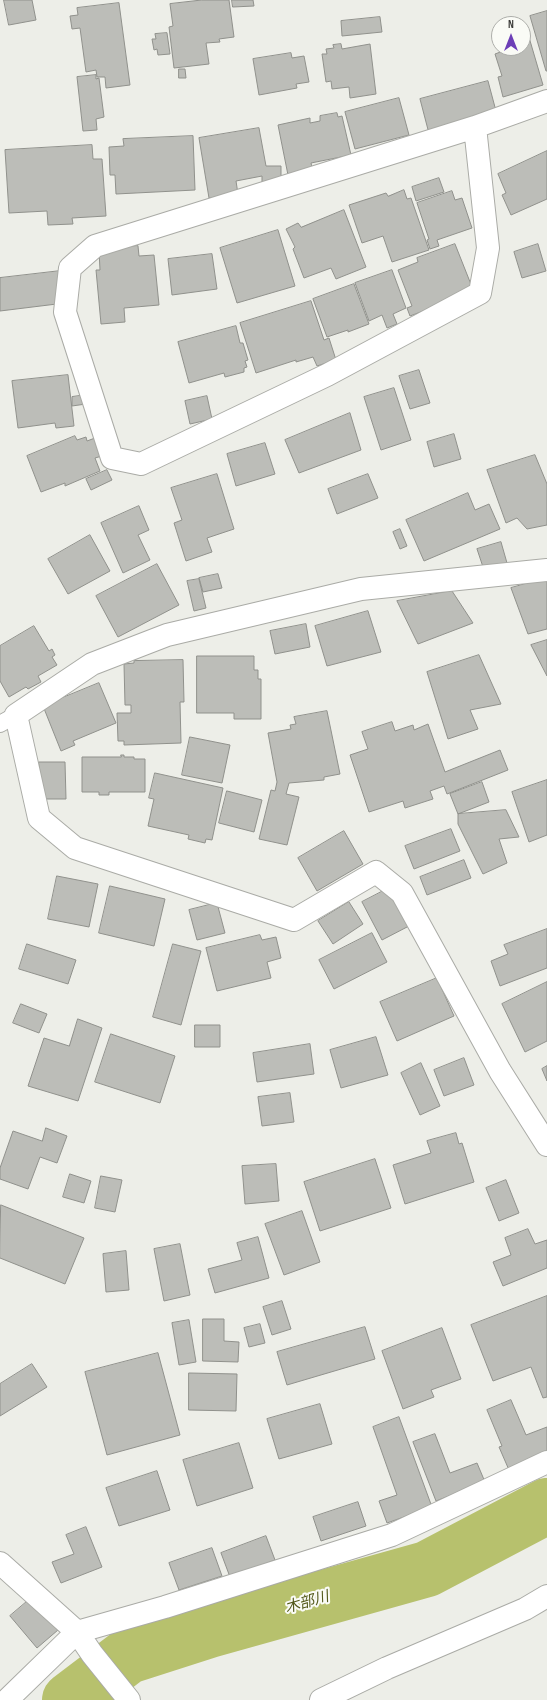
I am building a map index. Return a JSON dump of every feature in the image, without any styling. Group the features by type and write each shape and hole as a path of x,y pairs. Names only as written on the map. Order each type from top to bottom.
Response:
{"street":[{"path":"475,127 488,248 480,294 327,375 140,464 112,458 65,312 70,268 95,246 475,127 547,101"},
{"path":"547,570 361,589 167,634 92,664 8,719 39,818 76,848 294,920 376,872 382,876 402,893 500,1071 547,1145"},
{"path":"7,1700 77,1632 165,1607 392,1535 547,1462"},
{"path":"0,1563 77,1632 92,1654 130,1700"},
{"path":"321,1700 387,1668 525,1608 547,1596"}],"building":[{"path":"4,0 32,0 36,20 9,25"},
{"path":"202,0 229,0 234,37 219,39 220,42 206,43 209,64 174,68 169,27 173,26 170,4"},
{"path":"232,0 253,0 254,6 233,7"},
{"path":"119,3 130,85 106,88 105,77 97,77 96,70 86,72 80,28 72,29 70,16 78,15 77,8"},
{"path":"547,11 547,71 531,16"},
{"path":"380,17 382,32 342,36 341,21"},
{"path":"167,33 170,54 158,55 157,49 154,50 152,39 156,39 155,34"},
{"path":"341,44 342,49 370,44 376,94 350,98 349,87 332,89 331,81 326,82 322,54 327,54 326,49 334,48 333,45"},
{"path":"531,44 543,85 503,97 498,77 502,76 496,56 531,56"},
{"path":"291,53 292,58 304,56 309,82 296,84 297,88 259,95 253,59"},
{"path":"179,69 185,69 186,78 179,78"},
{"path":"96,75 96,79 99,78 104,117 96,119 97,130 83,131 77,77"},
{"path":"488,81 496,111 432,145 420,99"},
{"path":"399,98 409,135 355,149 345,112"},
{"path":"337,113 338,117 342,116 351,155 311,163 316,185 291,190 278,125 310,118 310,123 320,121 320,116"},
{"path":"259,128 266,166 281,166 281,199 262,198 262,176 236,181 238,194 209,198 199,138"},
{"path":"193,136 195,190 116,194 115,175 110,175 109,147 124,146 123,139"},
{"path":"92,145 93,159 102,159 106,216 72,218 73,224 48,225 47,211 9,213 5,150"},
{"path":"547,151 547,199 511,215 502,195 506,193 498,174"},
{"path":"439,178 444,192 416,201 412,187"},
{"path":"404,190 407,199 411,198 429,250 392,262 383,236 362,243 349,205 386,193 388,196"},
{"path":"452,191 455,200 462,198 472,228 437,240 439,246 430,249 427,240 429,239 417,203"},
{"path":"344,210 366,267 336,279 331,268 304,278 293,249 295,247 286,229 298,223 301,227"},
{"path":"278,230 295,286 237,303 220,248"},
{"path":"455,244 474,292 410,316 407,308 412,306 398,270 418,262 417,258"},
{"path":"538,244 546,271 522,278 514,252"},
{"path":"138,246 139,256 154,255 159,305 124,308 125,322 101,324 96,270 100,270 99,250"},
{"path":"212,254 217,289 172,295 168,259"},
{"path":"69,270 73,302 0,311 0,278"},
{"path":"392,270 406,308 393,314 397,324 387,328 382,315 369,321 355,283"},
{"path":"354,284 369,324 348,332 348,330 327,337 313,299"},
{"path":"311,301 324,340 329,338 336,360 317,366 313,357 296,362 296,360 256,373 240,323"},
{"path":"236,326 240,343 243,343 248,360 245,361 247,367 244,368 244,372 225,377 224,373 189,383 178,342"},
{"path":"419,370 430,403 410,409 399,376"},
{"path":"68,375 74,426 56,428 55,423 18,428 12,381"},
{"path":"394,388 411,440 381,450 364,397"},
{"path":"86,395 86,404 72,406 72,397"},
{"path":"207,396 212,419 190,424 185,401"},
{"path":"350,413 361,450 299,473 285,440"},
{"path":"454,434 461,459 434,467 427,442"},
{"path":"75,436 77,440 86,437 87,441 95,438 102,456 95,458 100,471 65,486 65,483 41,492 27,456"},
{"path":"265,443 275,474 236,486 227,454"},
{"path":"535,455 547,484 547,525 527,529 517,518 506,523 487,470"},
{"path":"107,470 112,480 91,490 86,479"},
{"path":"217,474 234,529 207,538 212,552 186,561 174,523 182,520 171,488"},
{"path":"368,474 378,498 337,514 328,489"},
{"path":"468,493 475,510 489,504 500,529 424,561 406,520"},
{"path":"139,506 149,530 138,535 150,560 123,573 101,523"},
{"path":"400,529 407,546 400,549 393,532"},
{"path":"90,535 110,571 68,594 48,559"},
{"path":"501,542 507,563 484,570 477,549"},
{"path":"157,564 179,605 118,637 96,596"},
{"path":"218,574 222,588 203,592 199,578"},
{"path":"547,578 547,629 528,634 511,588"},
{"path":"199,579 206,608 194,611 187,581"},
{"path":"452,591 473,623 418,644 397,601"},
{"path":"368,611 381,652 327,666 315,626"},
{"path":"306,624 310,647 275,654 270,631"},
{"path":"34,626 49,651 52,649 55,655 52,657 57,665 38,676 41,682 28,689 26,687 9,697 0,681 0,646"},
{"path":"547,640 547,676 531,645"},
{"path":"479,655 501,704 470,710 478,729 448,739 427,672"},
{"path":"197,656 254,656 254,670 258,670 258,679 261,679 261,719 234,719 234,713 197,713"},
{"path":"183,660 184,702 180,702 181,743 124,745 124,741 118,741 117,713 131,713 131,705 125,705 124,664 134,663 134,661"},
{"path":"99,683 116,723 73,741 75,745 61,751 43,706"},
{"path":"327,711 340,774 324,777 324,780 289,783 286,794 299,797 287,845 259,839 271,790 275,791 277,782 268,733 291,729 290,725 296,724 294,717"},
{"path":"392,722 395,731 413,725 414,730 428,724 445,772 500,750 508,770 447,794 444,786 430,791 433,799 405,808 403,801 369,812 350,755 368,749 362,732"},
{"path":"190,737 230,745 222,783 182,775"},
{"path":"121,755 124,755 124,757 134,757 134,759 145,759 145,792 109,792 109,795 99,795 99,792 82,792 82,757 121,757"},
{"path":"39,762 65,762 66,799 44,799"},
{"path":"155,773 223,788 212,840 206,839 205,843 188,839 189,835 148,826 154,799 149,798"},
{"path":"547,780 547,835 529,842 512,792"},
{"path":"482,782 489,802 458,814 450,794"},
{"path":"227,791 262,800 254,832 219,823"},
{"path":"506,810 519,837 499,839 507,863 483,874 458,824 458,814"},
{"path":"451,829 460,851 414,869 405,846"},
{"path":"344,831 363,864 317,891 298,858"},
{"path":"464,860 471,878 427,895 420,877"},
{"path":"57,876 98,884 89,927 48,919"},
{"path":"110,886 165,899 154,946 99,933"},
{"path":"389,888 409,926 382,940 362,902"},
{"path":"349,902 363,924 333,944 318,921"},
{"path":"217,903 225,933 197,940 189,910"},
{"path":"547,929 547,968 500,986 491,961 508,954 504,945"},
{"path":"372,933 387,962 334,989 319,960"},
{"path":"260,935 262,940 276,937 281,958 267,962 271,978 217,991 206,948"},
{"path":"27,944 76,960 68,984 19,969"},
{"path":"173,944 201,951 181,1025 153,1017"},
{"path":"437,978 454,1016 397,1041 380,1002"},
{"path":"547,982 547,1041 525,1052 502,1004"},
{"path":"21,1004 47,1014 39,1033 13,1023"},
{"path":"78,1019 102,1028 78,1101 28,1086 44,1038 69,1046"},
{"path":"195,1025 220,1025 220,1047 195,1047"},
{"path":"111,1034 175,1056 160,1103 95,1082"},
{"path":"376,1037 388,1075 341,1088 330,1050"},
{"path":"310,1044 314,1074 257,1082 253,1053"},
{"path":"464,1058 474,1085 444,1096 434,1070"},
{"path":"421,1063 440,1106 420,1115 401,1073"},
{"path":"547,1066 547,1081 542,1069"},
{"path":"290,1093 294,1122 262,1126 258,1097"},
{"path":"46,1128 67,1136 57,1163 40,1157 28,1189 0,1179 0,1168 13,1131 42,1141"},
{"path":"456,1133 459,1144 462,1143 474,1182 405,1204 393,1165 431,1153 427,1141"},
{"path":"375,1159 391,1208 320,1231 304,1182"},
{"path":"276,1164 279,1201 245,1204 242,1166"},
{"path":"70,1174 91,1181 84,1203 63,1197"},
{"path":"101,1176 122,1180 115,1212 95,1208"},
{"path":"506,1180 519,1213 499,1221 486,1188"},
{"path":"1,1205 84,1238 65,1284 0,1258"},
{"path":"302,1211 320,1262 284,1275 265,1224"},
{"path":"528,1229 535,1244 547,1240 547,1268 503,1286 493,1262 511,1255 505,1238"},
{"path":"258,1237 269,1278 215,1293 208,1269 242,1260 237,1243"},
{"path":"180,1244 190,1295 164,1301 154,1249"},
{"path":"126,1251 129,1290 106,1292 103,1254"},
{"path":"547,1296 547,1397 543,1398 531,1367 493,1381 471,1325"},
{"path":"282,1301 291,1329 272,1335 263,1307"},
{"path":"203,1319 224,1319 224,1341 239,1342 238,1362 203,1361"},
{"path":"189,1320 196,1362 179,1365 172,1323"},
{"path":"260,1324 265,1343 249,1347 244,1328"},
{"path":"365,1327 375,1359 287,1385 277,1352"},
{"path":"442,1328 461,1379 431,1390 434,1397 403,1409 382,1351"},
{"path":"158,1353 180,1435 107,1455 85,1372"},
{"path":"32,1364 47,1387 0,1416 0,1384"},
{"path":"189,1373 237,1374 236,1411 189,1410"},
{"path":"511,1400 526,1435 547,1427 547,1454 509,1470 499,1447 502,1446 487,1410"},
{"path":"320,1404 332,1444 279,1459 267,1419"},
{"path":"399,1417 432,1507 387,1523 379,1501 397,1495 373,1427"},
{"path":"435,1434 450,1473 477,1463 485,1482 436,1501 413,1442"},
{"path":"239,1443 253,1488 197,1506 183,1460"},
{"path":"157,1471 170,1510 119,1526 106,1488"},
{"path":"358,1502 366,1526 321,1541 313,1517"},
{"path":"86,1527 102,1567 61,1583 52,1562 74,1554 66,1535"},
{"path":"266,1536 275,1560 230,1577 221,1553"},
{"path":"212,1548 222,1576 179,1590 169,1563"},
{"path":"30,1599 58,1630 37,1648 10,1616"}],"waterway":[{"name":"木部川","path":"70,1700 128,1656 209,1630 427,1569 547,1506"}]}
